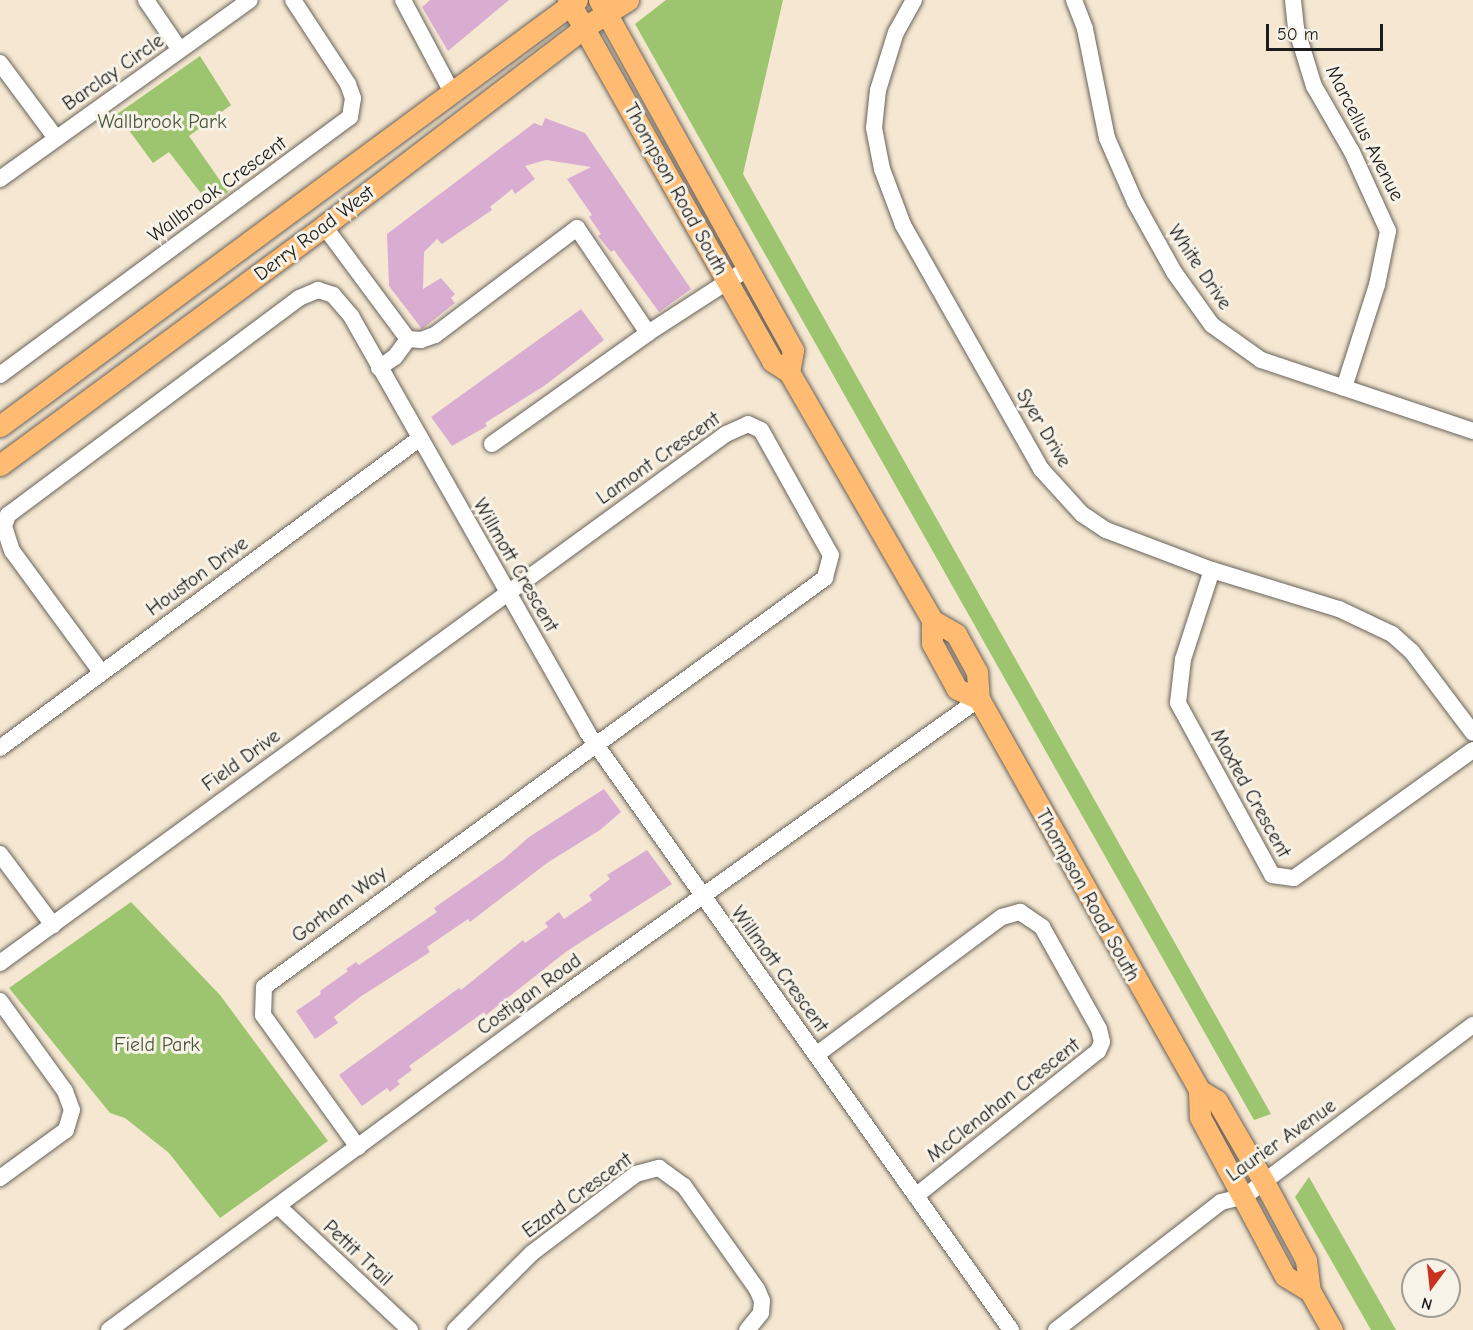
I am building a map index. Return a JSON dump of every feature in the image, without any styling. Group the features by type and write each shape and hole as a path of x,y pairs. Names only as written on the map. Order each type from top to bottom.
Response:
{"main road":[{"name":"Derry Road West","path":"0,465 324,226 585,27 603,7 628,0"},
{"name":"Derry Road West","path":"0,426 572,2"},
{"name":"Thompson Road South","path":"572,2 772,361 789,372 932,620 932,643 957,689 979,699 1199,1090 1200,1117 1245,1196 1285,1276 1310,1291"},
{"name":"Thompson Road South","path":"603,7 793,350 789,372"},
{"name":"Thompson Road South","path":"1199,1090 1217,1101 1264,1182 1306,1260 1310,1291 1332,1330"}],"street":[{"path":"146,0 180,50"},
{"name":"Barclay Circle","path":"0,179 250,0"},
{"name":"Wallbrook Crescent","path":"0,375 350,117 353,98 348,84 294,0"},
{"path":"403,0 452,92"},
{"name":"Syer Drive","path":"914,0 885,61 874,108 874,128 882,169 903,225 1023,439 1057,489 1082,514 1106,530 1212,570 1339,609 1392,634 1412,652 1473,733"},
{"name":"White Drive","path":"1074,0 1085,29 1107,138 1135,202 1174,272 1212,325 1234,343 1262,360 1473,432"},
{"name":"Marcellus Avenue","path":"1293,0 1296,28 1314,86 1352,152 1388,231 1380,276 1344,388"},
{"path":"0,63 56,138"},
{"path":"324,226 408,339 422,340 442,331 577,228 648,333"},
{"path":"492,444 648,333 747,269"},
{"name":"Willmott Crescent","path":"101,672 12,551 4,526 8,515 310,291 325,291 341,303 596,746 1011,1330"},
{"path":"379,368 395,357 408,339"},
{"name":"Lamont Crescent","path":"507,591 736,427 748,424 761,430 831,555 830,571 825,578 596,746"},
{"name":"Houston Drive","path":"0,748 419,439"},
{"name":"Maxted Crescent","path":"1212,570 1183,659 1178,703 1272,875 1294,878 1473,750"},
{"name":"Field Drive","path":"0,963 507,591"},
{"name":"Costigan Road","path":"109,1330 358,1146 979,699"},
{"name":"Gorham Way","path":"358,1146 263,1015 264,987 596,746"},
{"path":"0,854 53,925"},
{"name":"McClenahan Crescent","path":"816,1055 1002,917 1020,912 1042,927 1099,1029 1102,1041 1098,1051 915,1196"},
{"path":"0,1001 65,1091 72,1110 66,1130 0,1178"},
{"name":"Laurier Avenue","path":"1056,1330 1221,1202 1245,1196 1473,1025"},
{"name":"Ezard Crescent","path":"456,1330 532,1253 636,1174 658,1168 684,1186 757,1289 762,1300 761,1313 747,1330"},
{"name":"Pettit Trail","path":"278,1206 410,1330"}],"green space":[{"path":"666,0 783,0 743,174 1271,1114 1254,1120 635,24"},
{"name":"Wallbrook Park","path":"200,56 231,105 189,136 228,192 210,205 169,152 153,163 117,114"},
{"name":"Field Park","path":"131,902 220,995 328,1141 220,1218 169,1153 125,1118 110,1113 9,988"},
{"path":"1309,1177 1396,1330 1371,1330 1295,1197"}],"building":[{"path":"430,0 509,0 448,51 422,7"},
{"path":"545,118 585,133 691,289 659,312 614,250 611,252 598,236 601,234 589,217 592,215 567,179 591,167 546,160 525,166 535,179 515,194 512,189 490,207 492,210 442,244 437,239 424,252 423,289 441,278 455,294 451,298 455,303 422,329 389,286 387,234 534,123 542,126"},
{"path":"581,309 604,340 544,386 485,423 487,426 452,446 431,417"},
{"path":"604,789 621,812 600,830 547,863 470,922 468,919 427,947 430,952 360,997 334,1017 338,1023 315,1039 296,1011 321,994 320,991 348,971 346,969 356,962 359,965 437,912 434,908 504,859 529,837"},
{"path":"647,850 672,884 567,951 486,1015 484,1012 409,1066 412,1070 397,1081 400,1084 390,1092 387,1088 362,1106 339,1075 459,988 461,990 523,940 525,943 548,927 545,923 559,912 564,919 592,900 589,895 610,879 607,875"}]}
